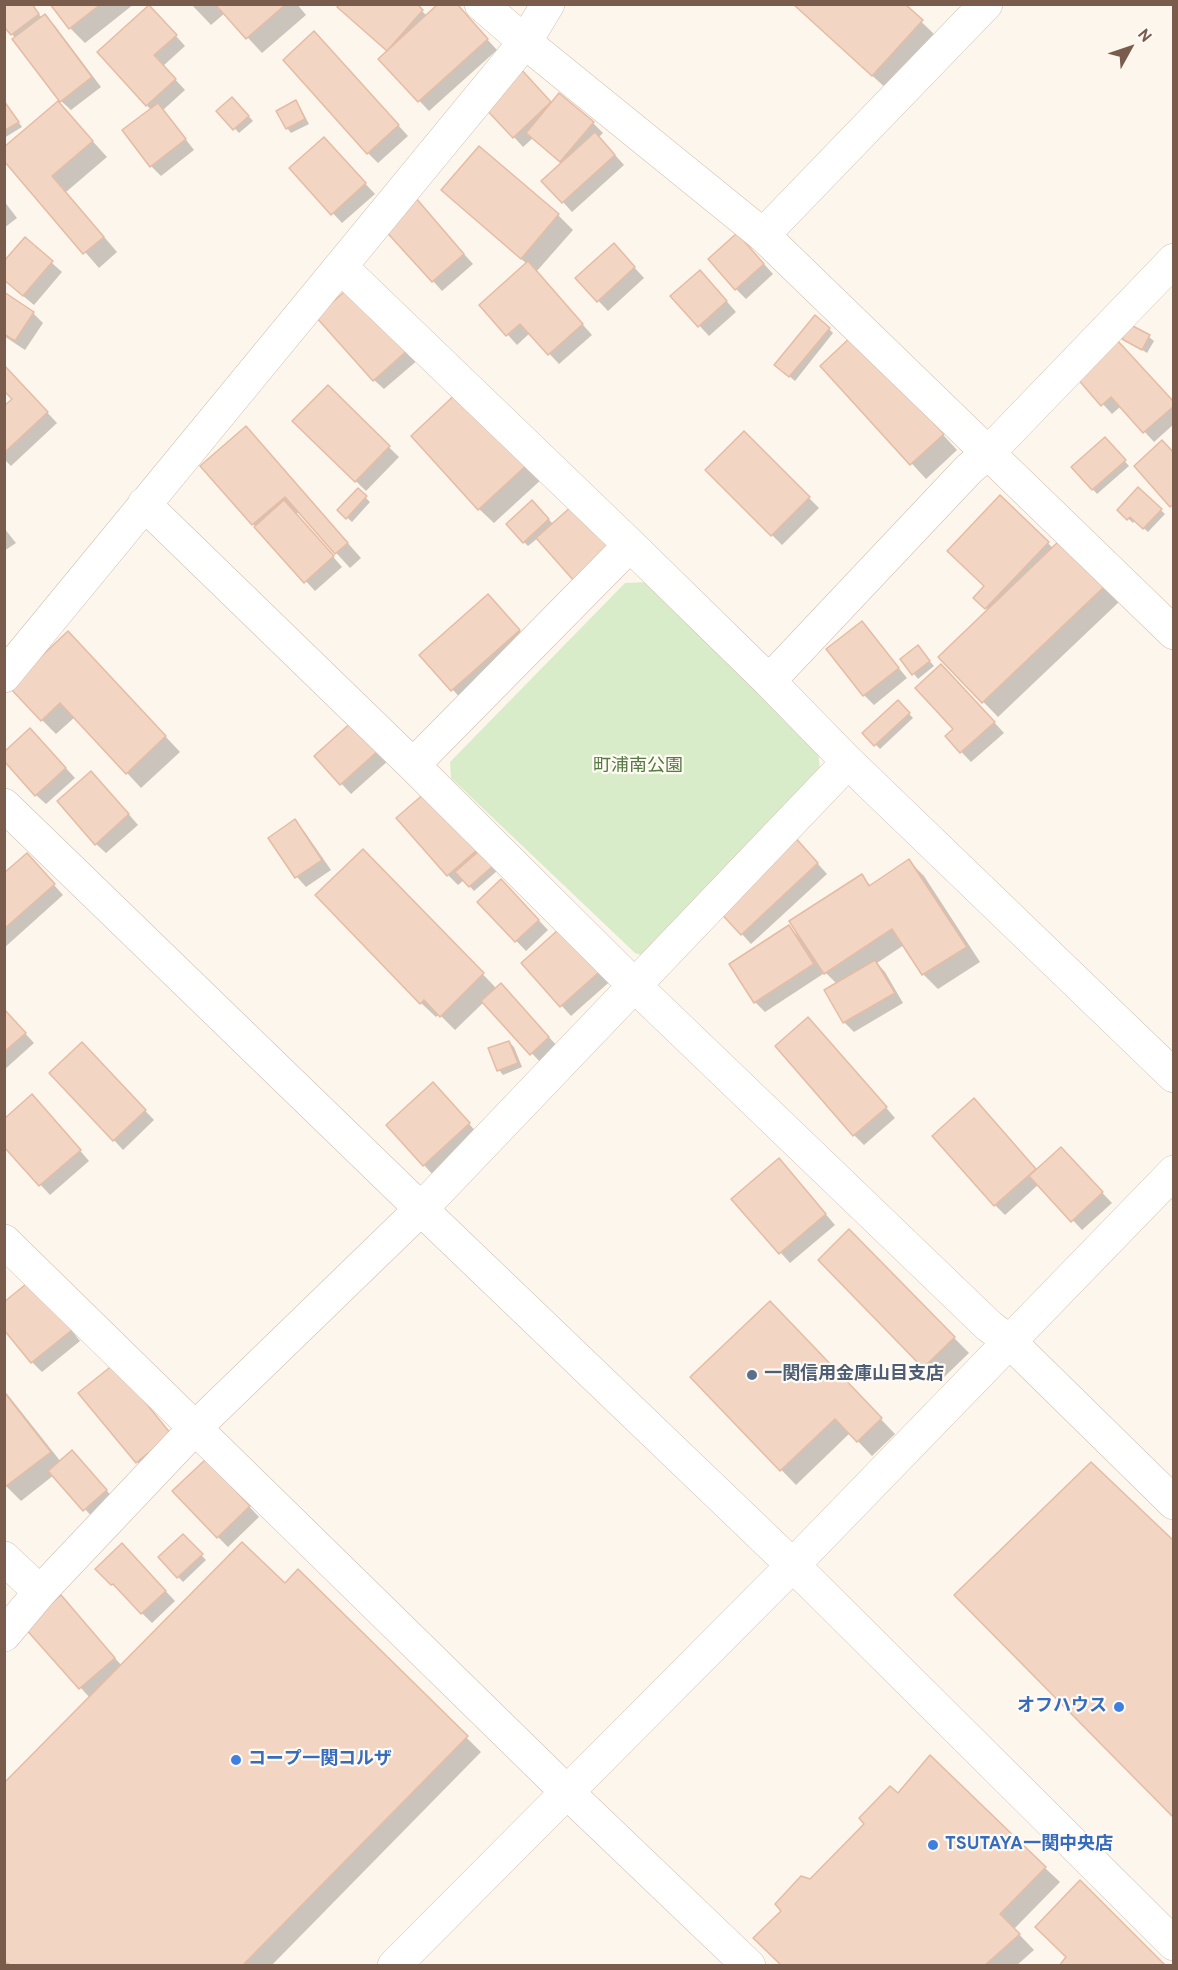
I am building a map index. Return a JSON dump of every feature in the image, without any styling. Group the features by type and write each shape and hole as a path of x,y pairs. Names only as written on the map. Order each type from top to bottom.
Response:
{"street":[{"path":"481,4 763,235 1173,633"},
{"path":"4,676 525,42 548,4"},
{"path":"763,235 986,4"},
{"path":"769,681 961,478 989,452 1173,260"},
{"path":"341,267 630,545 848,762 1173,1076"},
{"path":"144,504 413,765 634,985 989,1326 1010,1342 1173,1503"},
{"path":"413,765 630,545"},
{"path":"4,1635 40,1592 196,1427 421,1209 848,762"},
{"path":"4,805 792,1566 1173,1944"},
{"path":"394,1965 792,1566 1173,1172"},
{"path":"4,1241 567,1792 749,1965"},
{"path":"4,1558 40,1592"}],"green space":[{"name":"町浦南公園","path":"647,582 818,752 821,777 650,958 635,953 451,778 450,762 625,583"}],"building":[{"path":"4,4 32,4 39,14 11,35 4,27"},
{"path":"50,4 101,4 69,29"},
{"path":"215,4 286,4 246,39"},
{"path":"340,4 417,4 423,10 387,51 337,7"},
{"path":"438,4 457,4 488,39 418,102 378,59"},
{"path":"793,4 905,4 923,20 872,76"},
{"path":"149,5 177,35 154,55 176,79 146,106 97,52"},
{"path":"45,14 92,77 60,102 12,39"},
{"path":"314,31 399,125 367,154 283,60"},
{"path":"520,68 551,102 513,138 482,105"},
{"path":"559,93 594,122 560,162 526,133"},
{"path":"232,97 249,116 233,130 216,111"},
{"path":"296,100 305,119 286,129 276,111"},
{"path":"4,101 19,122 4,131"},
{"path":"58,101 93,141 52,176 104,237 83,254 4,161 4,147"},
{"path":"158,103 186,139 150,167 122,130"},
{"path":"595,132 615,155 562,203 541,181"},
{"path":"324,137 366,183 331,215 289,168"},
{"path":"479,146 559,214 521,259 441,190"},
{"path":"415,197 464,254 432,282 382,227"},
{"path":"737,233 764,264 735,290 708,259"},
{"path":"25,237 53,261 23,296 4,280 4,261"},
{"path":"614,243 635,267 597,302 575,278"},
{"path":"528,261 583,324 548,355 520,324 506,336 479,305"},
{"path":"700,270 727,301 698,327 670,296"},
{"path":"353,284 410,348 373,381 316,317"},
{"path":"4,292 34,312 15,341 4,334"},
{"path":"815,315 830,328 789,377 774,365"},
{"path":"1129,324 1150,335 1142,350 1122,339"},
{"path":"853,335 944,434 910,465 820,366"},
{"path":"1117,340 1174,402 1174,406 1143,433 1111,397 1101,406 1076,377"},
{"path":"4,365 48,412 4,453 4,406 12,399 4,391"},
{"path":"328,385 390,446 355,482 292,421"},
{"path":"461,389 529,463 478,510 411,436"},
{"path":"246,426 348,543 335,554 285,497 252,525 200,466"},
{"path":"744,431 810,497 771,536 705,470"},
{"path":"1105,437 1126,460 1092,490 1071,467"},
{"path":"1162,440 1174,453 1174,504 1170,507 1134,466"},
{"path":"1138,487 1162,509 1143,529 1130,517 1127,520 1117,510"},
{"path":"358,488 367,496 346,519 337,510"},
{"path":"1000,495 1049,542 985,609 973,598 984,586 947,551"},
{"path":"581,498 619,541 574,581 536,538"},
{"path":"284,500 334,556 304,583 254,527"},
{"path":"532,500 549,519 523,543 506,524"},
{"path":"1061,539 1105,586 982,703 938,657"},
{"path":"488,594 520,630 451,691 419,655"},
{"path":"862,621 899,668 863,696 826,649"},
{"path":"68,631 166,736 126,774 60,703 41,721 9,687"},
{"path":"918,645 930,661 912,675 900,659"},
{"path":"941,664 995,722 960,753 945,736 953,729 915,688"},
{"path":"898,700 910,713 874,746 862,733"},
{"path":"354,720 380,749 340,785 314,756"},
{"path":"30,728 66,768 35,796 4,761 4,752"},
{"path":"91,771 129,814 95,845 57,801"},
{"path":"426,792 477,850 447,876 396,818"},
{"path":"295,819 322,860 295,878 268,838"},
{"path":"792,834 818,863 741,935 714,906"},
{"path":"363,849 484,973 440,1017 424,1000 420,1004 315,895"},
{"path":"480,850 493,866 469,887 455,872"},
{"path":"27,853 55,884 4,929 4,873"},
{"path":"909,859 967,947 922,975 892,929 824,974 789,921 862,874 869,886"},
{"path":"501,879 539,920 515,942 477,902"},
{"path":"567,922 606,966 560,1007 521,963"},
{"path":"789,925 814,964 754,1003 729,964"},
{"path":"875,960 895,993 843,1023 824,990"},
{"path":"501,983 549,1037 530,1055 481,1001"},
{"path":"4,1009 26,1033 4,1052"},
{"path":"808,1017 887,1107 853,1136 775,1046"},
{"path":"509,1041 518,1063 497,1071 488,1048"},
{"path":"82,1042 146,1110 113,1141 49,1073"},
{"path":"433,1082 470,1123 423,1166 386,1125"},
{"path":"32,1094 81,1150 39,1186 4,1147 4,1119"},
{"path":"974,1098 1036,1169 994,1206 932,1136"},
{"path":"1061,1147 1103,1192 1071,1222 1029,1176"},
{"path":"779,1158 826,1214 779,1254 731,1199"},
{"path":"849,1229 955,1337 923,1368 818,1260"},
{"path":"31,1280 72,1330 31,1363 4,1330 4,1302"},
{"path":"770,1301 882,1418 857,1442 835,1419 780,1471 690,1377"},
{"path":"114,1364 171,1434 136,1463 78,1393"},
{"path":"4,1392 51,1452 5,1487 4,1486"},
{"path":"72,1450 107,1490 83,1511 48,1471"},
{"path":"206,1459 250,1506 217,1538 172,1491"},
{"name":"オフハウス","path":"1091,1462 1174,1541 1174,1818 954,1595"},
{"path":"183,1534 203,1554 177,1578 158,1557"},
{"name":"コープ一関コルザ","path":"242,1542 285,1583 298,1569 468,1736 242,1966 13,1966 4,1962 4,1783"},
{"path":"122,1543 166,1591 141,1614 113,1584 111,1585 95,1569"},
{"path":"61,1595 115,1658 79,1689 24,1627"},
{"name":"TSUTAYA一関中央店","path":"930,1755 1046,1867 1000,1914 1020,1934 984,1966 782,1966 753,1938 781,1911 775,1904 801,1876 810,1879 864,1824 859,1818 890,1786 898,1793"},
{"path":"1080,1880 1166,1966 1059,1966 1066,1957 1035,1927"}],"place":[{"name":"一関信用金庫山目支店","path":"752,1375"},
{"name":"オフハウス","path":"1119,1707"},
{"name":"コープ一関コルザ","path":"236,1760"},
{"name":"TSUTAYA一関中央店","path":"933,1845"}]}
